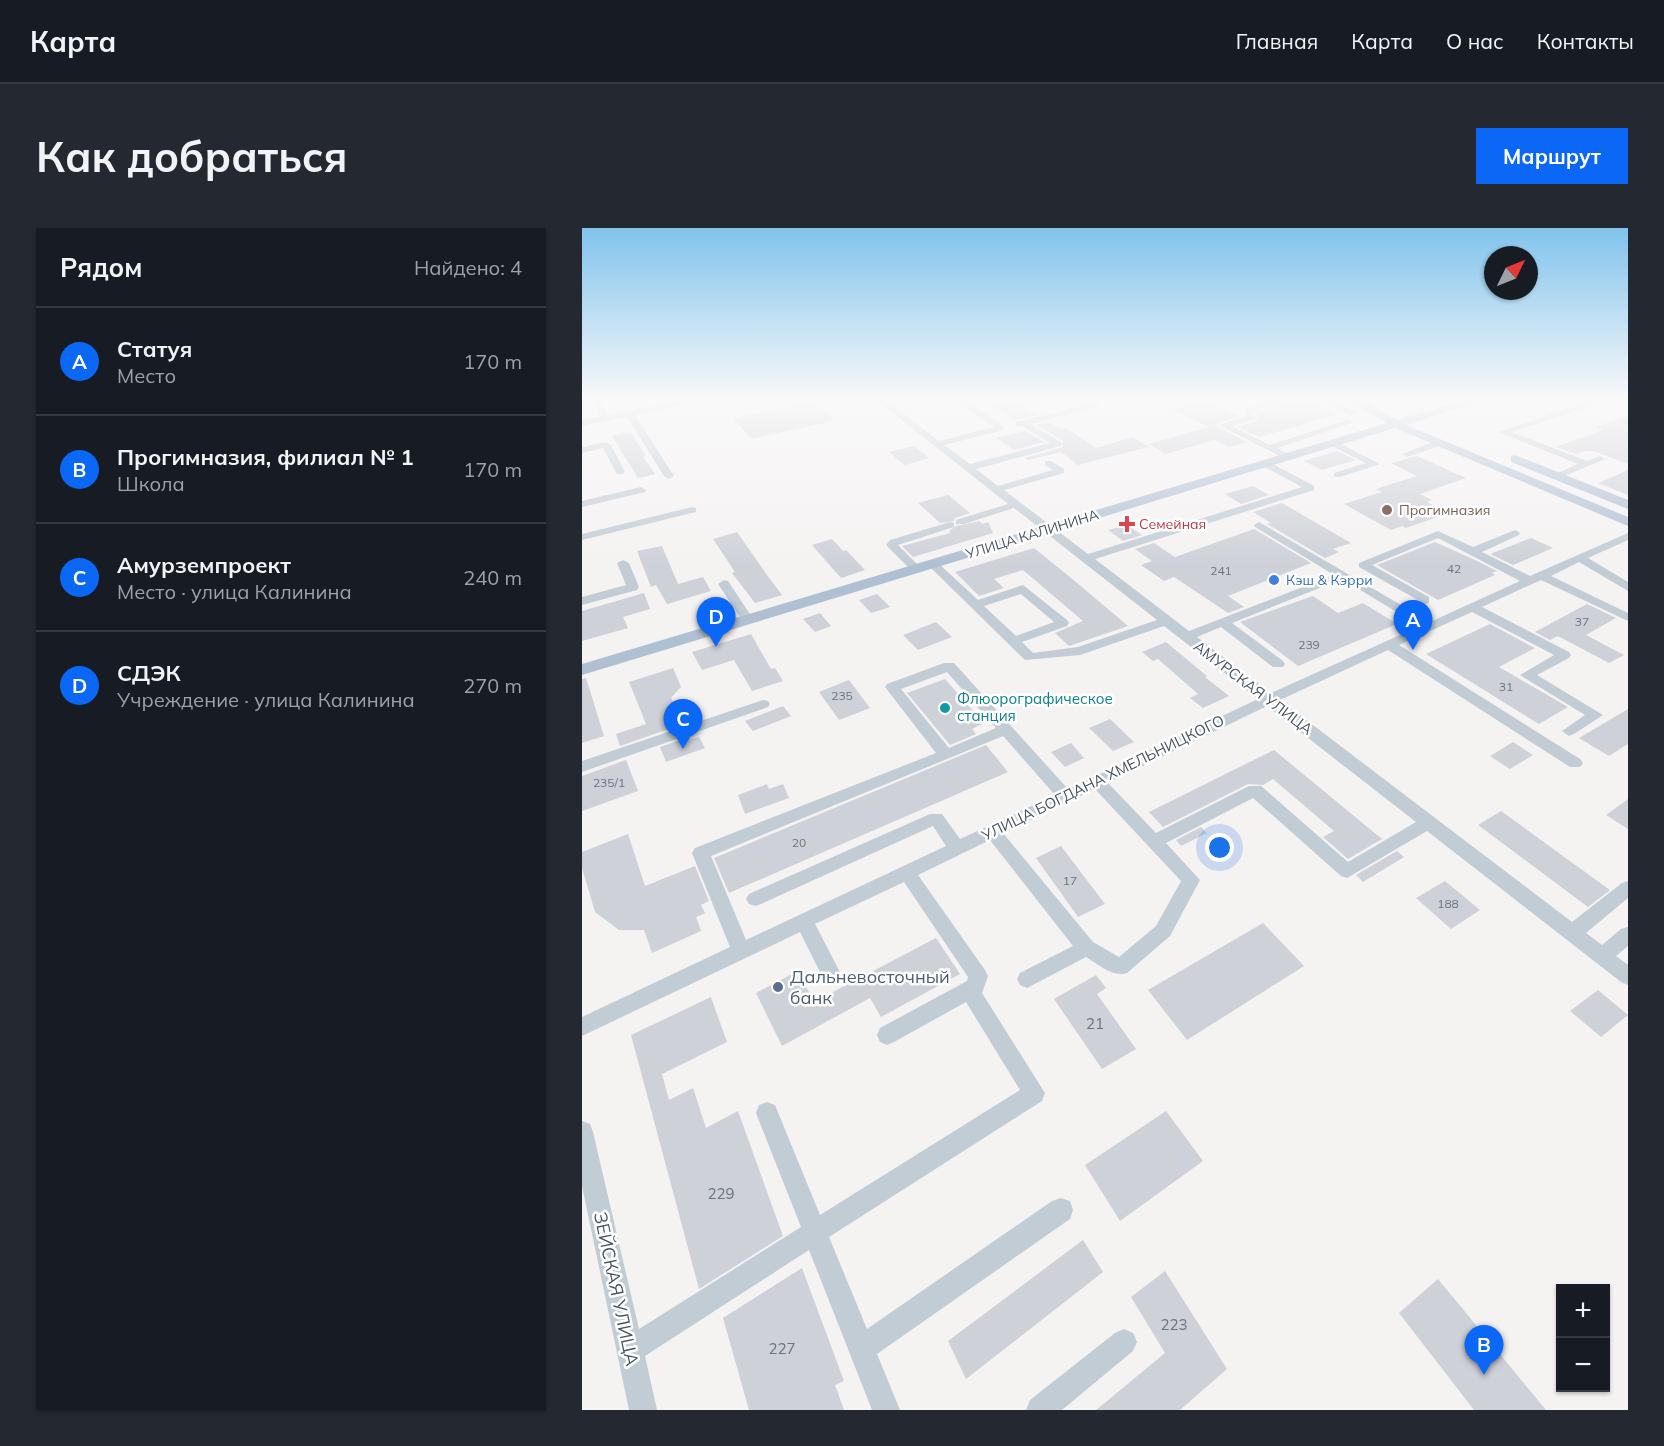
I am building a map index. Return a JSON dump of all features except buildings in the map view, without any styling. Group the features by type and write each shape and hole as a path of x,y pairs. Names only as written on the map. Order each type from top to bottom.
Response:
{"main road":[{"name":"УЛИЦА КАЛИНИНА","path":"582,670 1293,454"},
{"path":"1466,454 1628,522"},
{"path":"1504,455 1628,505"}],"street":[{"path":"611,454 620,472"},
{"path":"655,454 669,476"},
{"name":"АМУРСКАЯ УЛИЦА","path":"949,454 1628,976"},
{"path":"967,468 1019,454"},
{"path":"1282,454 1286,456"},
{"path":"1337,475 1375,464 1355,454"},
{"path":"1561,454 1587,464"},
{"path":"1556,476 1600,459"},
{"path":"995,490 1061,471 1048,463"},
{"path":"1084,559 1310,488 1264,463"},
{"path":"582,504 641,490"},
{"path":"916,569 892,545 894,542 1014,505"},
{"path":"582,537 692,510"},
{"path":"1259,525 1430,627"},
{"path":"1472,552 1515,533"},
{"path":"1425,600 1363,565 1438,534 1472,552 1627,617"},
{"name":"УЛИЦА БОГДАНА ХМЕЛЬНИЦКОГО","path":"582,1027 1268,700 1628,536"},
{"path":"1580,558 1628,587"},
{"path":"582,601 633,587 623,563"},
{"path":"933,564 1030,657 1080,651 1165,621"},
{"path":"1185,637 1343,575"},
{"path":"724,584 748,620"},
{"path":"976,605 1023,589 1063,624 1014,641"},
{"path":"1473,607 1564,655 1527,675 1596,715 1569,731"},
{"path":"1222,622 1278,664"},
{"path":"1389,645 1575,763"},
{"path":"946,755 892,687 949,666 1065,796"},
{"path":"582,767 763,704"},
{"path":"741,951 701,853 1005,730"},
{"path":"992,831 1086,948 1120,968 1162,931 1191,880 1097,781"},
{"path":"1155,841 1256,790 1347,871 1428,822"},
{"path":"754,899 936,818 957,848"},
{"path":"887,1035 976,986 978,976 907,872"},
{"path":"1572,933 1628,888"},
{"path":"804,921 830,972"},
{"path":"1602,956 1628,935"},
{"path":"1027,979 1086,948"},
{"path":"630,1350 1034,1093 969,990"},
{"path":"767,1113 886,1410"},
{"name":"ЗЕЙСКАЯ УЛИЦА","path":"582,1132 643,1410"},
{"path":"861,1349 1061,1210"},
{"path":"1040,1410 1124,1342"}],"place":[{"name":"Прогимназия","path":"1387,510"},
{"name":"Семейная","path":"1127,524"},
{"name":"Кэш & Кэрри","path":"1274,580"},
{"name":"СДЭК","path":"716,647"},
{"name":"Статуя","path":"1413,650"},
{"name":"Флюорографическое станция","path":"945,708"},
{"name":"Амурземпроект","path":"683,749"},
{"name":"Дальневосточный банк","path":"778,987"},
{"name":"Прогимназия, филиал № 1","path":"1484,1375"}]}
